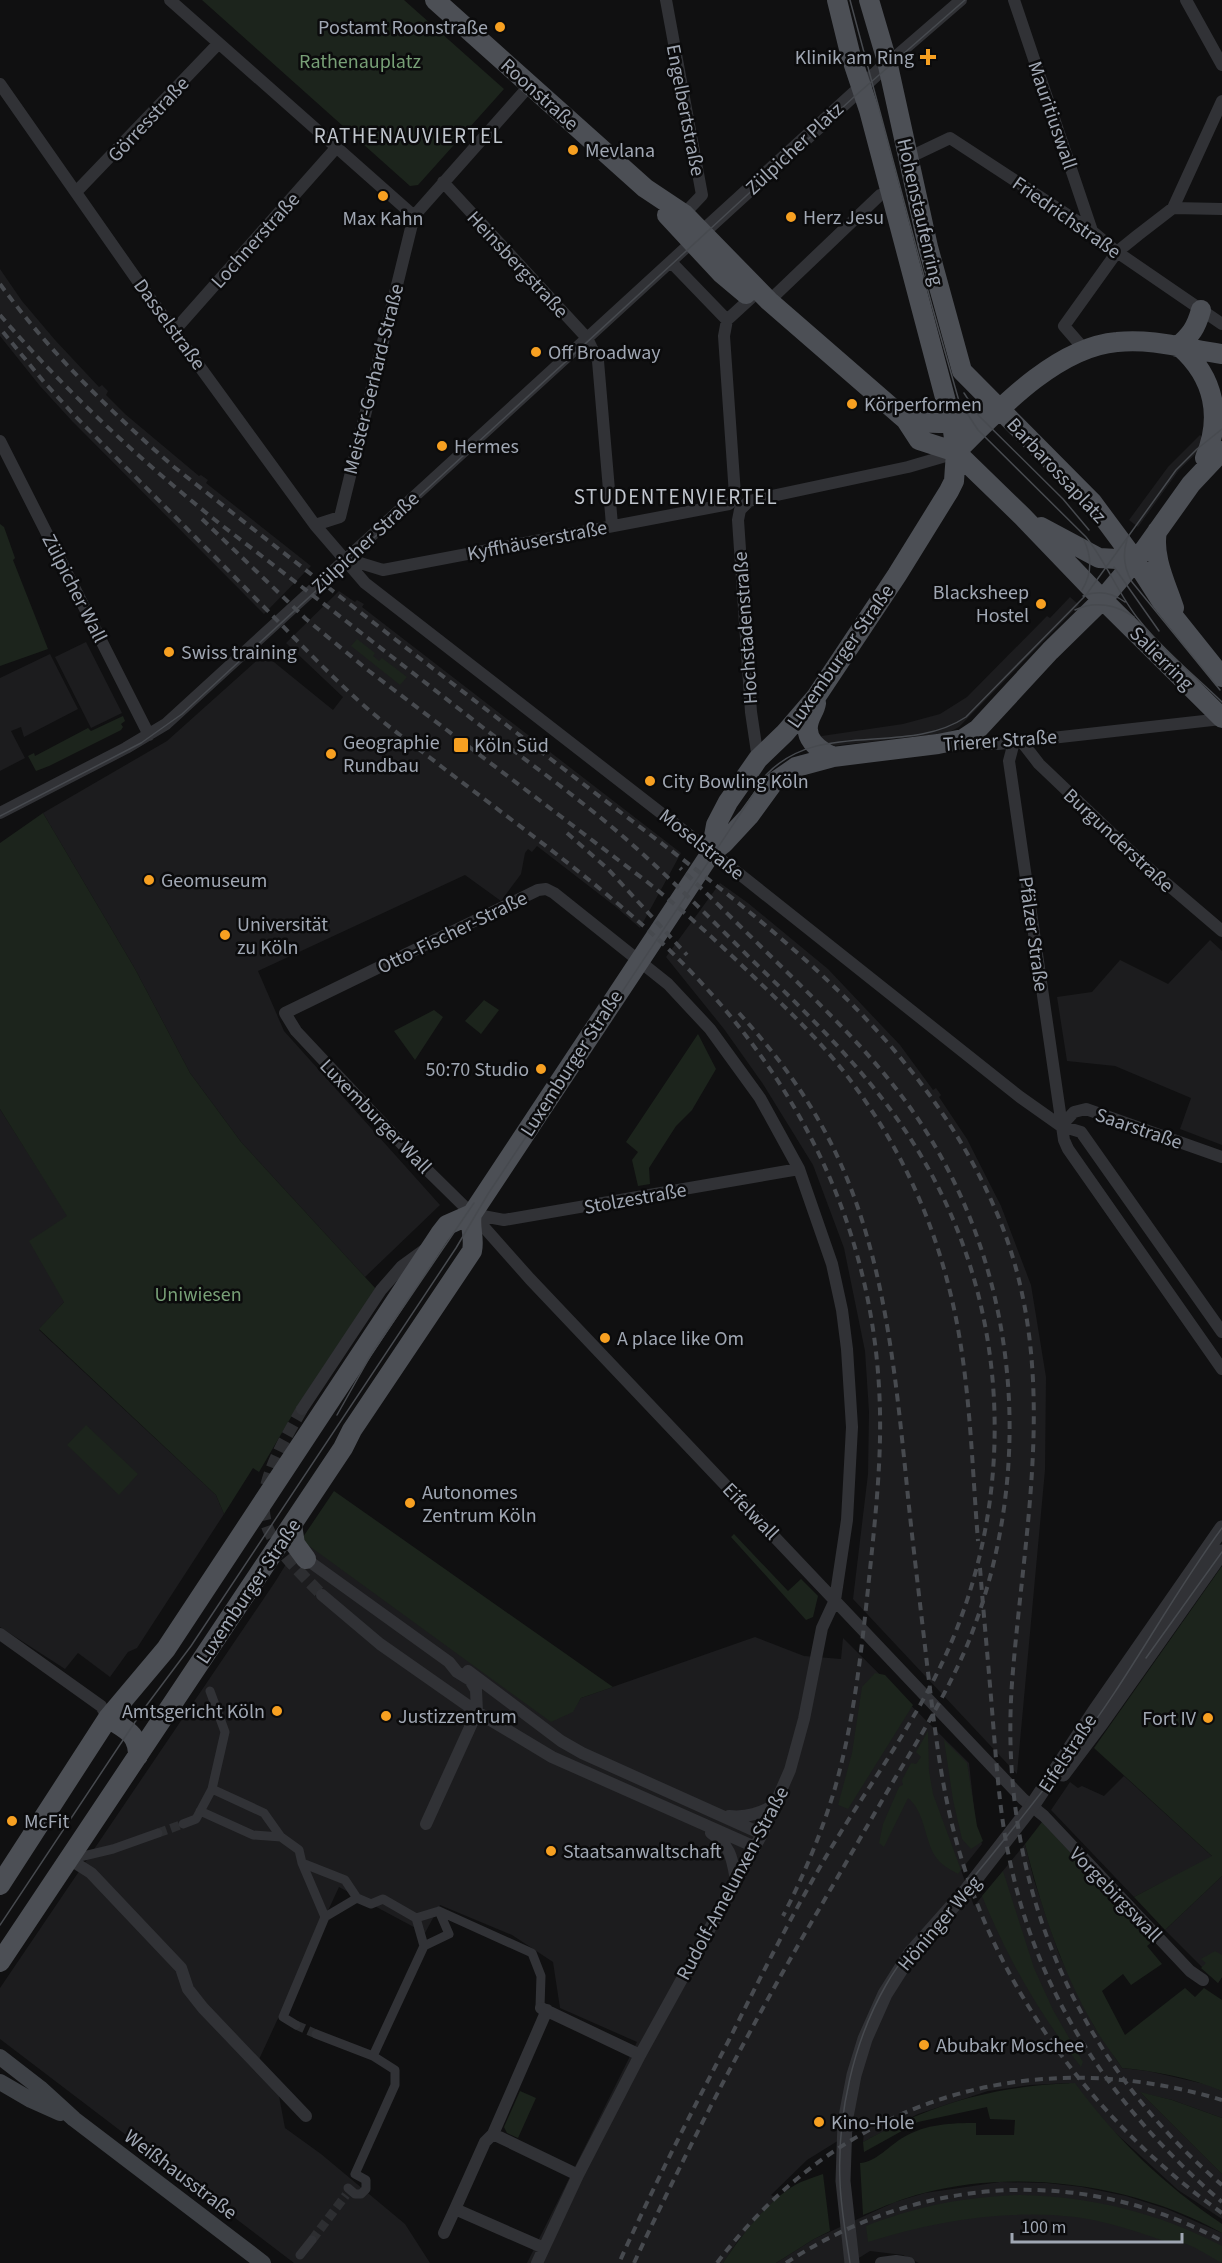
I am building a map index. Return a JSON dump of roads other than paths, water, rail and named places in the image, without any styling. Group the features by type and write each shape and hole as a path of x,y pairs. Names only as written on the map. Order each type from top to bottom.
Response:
{"main road":[{"name":"Roonstraße","path":"435,0 645,188 760,299 906,420"},
{"name":"Hohenstaufenring","path":"837,0 892,192 952,424"},
{"name":"Hohenstaufenring","path":"869,0 887,64 928,247 962,371 1000,410"},
{"name":"Roonstraße","path":"645,188 684,214 697,238"},
{"path":"1179,347 1197,327 1201,310"},
{"path":"1000,410 1053,367 1084,349 1117,342 1145,342 1222,354"},
{"path":"1179,347 1193,358 1210,381 1220,403 1221,413 1218,441 1201,464 1191,484"},
{"name":"Barbarossaplatz","path":"906,420 952,424 1000,410"},
{"name":"Barbarossaplatz","path":"956,452 1000,410"},
{"name":"Barbarossaplatz","path":"1000,410 1092,502 1135,560"},
{"name":"Barbarossaplatz","path":"906,420 919,440 956,452 1103,599"},
{"path":"952,424 956,452"},
{"path":"963,739 978,729 1050,651 1103,599 1191,484 1222,450"},
{"name":"Luxemburger Straße","path":"711,853 717,825 728,802 758,759 785,733 816,697 897,575 949,491 954,481 956,452"},
{"name":"Barbarossaplatz","path":"1022,516 1089,554 1102,559 1135,560"},
{"path":"1089,554 1097,554 1108,548 1110,534 1108,524"},
{"path":"1157,531 1155,541 1158,560 1183,630"},
{"name":"Salierring","path":"1135,560 1183,630 1222,677"},
{"name":"Salierring","path":"1103,599 1222,718"},
{"path":"816,697 816,706 808,722 811,740 817,748 833,757"},
{"name":"Trierer Straße","path":"782,775 805,764 833,757 963,739"},
{"name":"Luxemburger Straße","path":"0,1885 108,1718 166,1649 435,1242 447,1225 471,1214 711,853 724,843 749,816 772,783 782,775"},
{"name":"Luxemburger Straße","path":"0,1962 270,1559 343,1448 352,1430 379,1393 472,1251 474,1242 471,1214"},
{"path":"292,1525 296,1544 306,1559"},
{"path":"270,1559 288,1555 306,1559"},
{"path":"108,1718 133,1735 138,1744 138,1756"},
{"name":"Weißhausstraße","path":"0,2057 40,2088 74,2119 263,2263"},
{"name":"Weißhausstraße","path":"0,2082 31,2100 74,2119"}],"street":[{"path":"170,0 414,216 530,85"},
{"name":"Engelbertstraße","path":"666,0 702,195 684,214"},
{"path":"887,64 961,0"},
{"name":"Mauritiuswall","path":"1014,0 1092,231"},
{"path":"1186,0 1222,65"},
{"name":"Görresstraße","path":"76,192 218,44"},
{"name":"Zülpicher Platz","path":"697,238 887,64"},
{"name":"Dasselstraße","path":"0,84 174,331 315,525 347,559"},
{"path":"1084,349 1064,326 1117,252 1173,208 1222,101"},
{"name":"Friedrichstraße","path":"908,158 950,138 1092,231 1117,252 1222,324"},
{"name":"Lochnerstraße","path":"174,331 336,148"},
{"name":"Heinsbergstraße","path":"443,182 587,338 598,361 612,525"},
{"path":"671,262 727,320 760,299 880,195 892,192"},
{"path":"1173,208 1222,209"},
{"name":"Meister-Gerhard-Straße","path":"315,525 340,517 414,216"},
{"name":"Zülpicher Straße","path":"0,813 149,735 185,707 697,238"},
{"name":"Kyffhäuserstraße","path":"347,559 383,570 729,504 735,495 724,336 727,320"},
{"name":"Zülpicher Wall","path":"0,441 149,735"},
{"name":"Hochstadenstraße","path":"758,759 751,712 738,520 740,510 749,501 908,467 956,452"},
{"name":"Moselstraße","path":"347,559 365,583 926,1024 1061,1126"},
{"name":"Trierer Straße","path":"963,739 984,744 1018,742 1222,718"},
{"name":"Burgunderstraße","path":"1018,742 1146,866 1222,931"},
{"name":"Pfälzer Straße","path":"1018,742 1009,761 1061,1126 1068,1149 1222,1369"},
{"name":"Otto-Fischer-Straße","path":"285,1013 541,889 554,893 639,960"},
{"name":"Rudolf-Amelunxen-Straße","path":"537,2263 578,2175 640,2055 762,1834 790,1770 804,1719 822,1628 835,1600 850,1484 851,1388 842,1310 832,1264 799,1169 760,1098 710,1029 668,984 639,960"},
{"name":"Luxemburger Wall","path":"285,1013 296,1031 331,1070 471,1214"},
{"name":"Saarstraße","path":"1061,1126 1074,1112 1086,1109 1222,1157"},
{"path":"1061,1126 1074,1129 1084,1135 1222,1332"},
{"name":"Stolzestraße","path":"471,1214 504,1220 799,1169"},
{"name":"Eifelwall","path":"471,1214 504,1252 1032,1806"},
{"path":"302,1409 362,1317 391,1278 402,1266 435,1242"},
{"name":"Eifelstraße","path":"1032,1806 1222,1528"},
{"name":"Eifelstraße","path":"1032,1806 1076,1759 1222,1552"},
{"path":"306,1559 449,1662 457,1672 470,1680 491,1712 508,1725 517,1736"},
{"path":"322,1595 380,1644 477,1712 552,1757 704,1826 726,1844 736,1880"},
{"path":"0,1634 101,1706 108,1718"},
{"path":"449,1662 461,1666 561,1741 582,1753 762,1834"},
{"path":"426,1824 477,1712 476,1690"},
{"path":"183,1824 196,1819 212,1789 225,1732 210,1691"},
{"path":"574,1768 583,1765 582,1753"},
{"path":"609,1784 616,1772 624,1772"},
{"path":"212,1789 264,1813 281,1837 299,1850 302,1863 325,1917"},
{"path":"716,1812 746,1816 765,1811 776,1804"},
{"name":"Vorgebirgswall","path":"1032,1806 1190,1971 1203,1980"},
{"name":"Höninger Weg","path":"852,2263 844,2209 843,2147 850,2092 868,2027 892,1980 911,1953 966,1891 1032,1806"},
{"path":"200,1811 253,1835 281,1837"},
{"path":"704,1826 711,1826 755,1847"},
{"path":"69,1859 113,1849 158,1833"},
{"path":"69,1859 91,1873 181,1968 188,1989 203,2008 306,2116"},
{"path":"302,1863 345,1880 357,1898 371,1904 383,1899 416,1918 424,1946 373,2056"},
{"path":"296,2025 283,2017 325,1917 357,1898"},
{"path":"416,1918 439,1911 532,1953 540,1976 543,2009 493,2134 485,2142 444,2233"},
{"path":"424,1946 449,1935 439,1911"},
{"path":"543,2009 640,2055"},
{"path":"316,2034 373,2056 395,2070 395,2085 355,2174 366,2180 366,2189 361,2194 355,2194 349,2188"},
{"path":"493,2134 578,2175"},
{"path":"455,2209 544,2248"},
{"path":"300,2256 312,2240"},
{"path":"881,2263 896,2261 909,2263"}],"tunnel":[{"path":"302,1409 278,1452 272,1468 264,1500 264,1516 269,1531 279,1548 322,1595"},
{"path":"158,1833 183,1824"},
{"path":"296,2025 316,2034"},
{"path":"312,2240 346,2195"}],"tram line":[{"path":"850,0 959,401 978,430 1086,537 1125,600 1148,631 1222,702"},
{"path":"0,816 141,743 182,714 855,96 965,0"},
{"path":"964,393 979,416 1063,499 1089,530"},
{"path":"0,1925 143,1710 191,1646 456,1248 488,1194 766,775 787,758 811,748 837,742 917,735 942,729 966,717 1086,595 1176,470 1222,429"},
{"path":"1082,590 1088,578 1090,565 1084,540"},
{"path":"1127,540 1125,561 1132,582 1220,690"},
{"path":"1114,567 1159,631"},
{"path":"1083,596 1104,593 1125,602"},
{"path":"1075,610 1090,605 1106,605 1120,609 1134,617"},
{"path":"337,1415 372,1353 474,1203"},
{"path":"850,2263 841,2192 841,2131 856,2055 874,2007 902,1961 1002,1843 1093,1724 1222,1528"},
{"path":"1146,1658 1222,1552"}],"railway":[{"path":"0,284 60,357 174,467 692,867 812,966 867,1020 917,1078 960,1141 996,1211 1016,1269 1028,1327 1033,1386 1033,1445 1030,1504 1012,1683 1011,1755 1018,1826 1033,1894 1056,1960 1086,2022 1124,2080 1170,2135 1222,2185"},
{"path":"0,315 79,400 164,478 224,527 609,824 674,883 803,1010 876,1091 918,1151 936,1183 959,1235 977,1289 988,1344 994,1400 994,1457 988,1513 976,1569 959,1623 913,1718 838,1837 784,1931 672,2150 619,2263"},
{"path":"3,332 75,416 355,697 396,732 585,877 631,915 685,965 733,1019 775,1076 810,1136 839,1200 860,1268 874,1338 880,1412 880,1449 865,1617 848,1732 835,1788 824,1821 783,1916"},
{"path":"202,519 306,619 369,671 646,881 688,916 795,1017 845,1073 899,1156 940,1254 961,1344 978,1541"},
{"path":"567,833 608,869 687,955"},
{"path":"634,2263 739,2052 808,1928 925,1728 959,1664 988,1583 1003,1517 1009,1449 1008,1381 998,1314 981,1248 955,1185 922,1125 892,1084 842,1027 680,868"},
{"path":"739,1013 778,1059 812,1109 835,1151 854,1195 868,1241 880,1287 895,1382 941,1772 955,1836 973,1892 996,1946 1024,1998 1056,2048 1092,2094 1132,2138 1222,2213"},
{"path":"980,1568 1004,1830 1024,1916 1042,1964 1063,2009 1088,2052 1117,2092 1149,2131 1222,2202"},
{"path":"717,2263 766,2207 820,2161 879,2125 942,2099 1009,2083 1078,2078 1150,2083 1222,2100"},
{"path":"786,2263 837,2234 890,2212 945,2198 1001,2190 1057,2191 1113,2200 1168,2216 1222,2241"}],"place":[{"name":"Postamt Roonstraße","path":"500,27"},
{"name":"Klinik am Ring","path":"928,57"},
{"name":"Mevlana","path":"573,150"},
{"name":"Max Kahn","path":"383,196"},
{"name":"Herz Jesu","path":"791,217"},
{"name":"Off Broadway","path":"536,352"},
{"name":"Körperformen","path":"852,404"},
{"name":"Hermes","path":"442,446"},
{"name":"Blacksheep Hostel","path":"1041,604"},
{"name":"Swiss training","path":"169,652"},
{"name":"Köln Süd","path":"461,745"},
{"name":"Geographie Rundbau","path":"331,754"},
{"name":"City Bowling Köln","path":"650,781"},
{"name":"Geomuseum","path":"149,880"},
{"name":"Universität zu Köln","path":"225,935"},
{"name":"50:70 Studio","path":"541,1069"},
{"name":"A place like Om","path":"605,1338"},
{"name":"Autonomes Zentrum Köln","path":"410,1503"},
{"name":"Amtsgericht Köln","path":"277,1711"},
{"name":"Justizzentrum","path":"386,1716"},
{"name":"Fort IV","path":"1208,1718"},
{"name":"McFit","path":"12,1821"},
{"name":"Staatsanwaltschaft","path":"551,1851"},
{"name":"Abubakr Moschee","path":"924,2045"},
{"name":"Kino-Hole","path":"819,2122"}],"district":[{"name":"RATHENAUVIERTEL","path":"409,136"},
{"name":"STUDENTENVIERTEL","path":"676,497"}],"park label":[{"name":"Rathenauplatz","path":"360,61"},
{"name":"Uniwiesen","path":"198,1294"}]}
